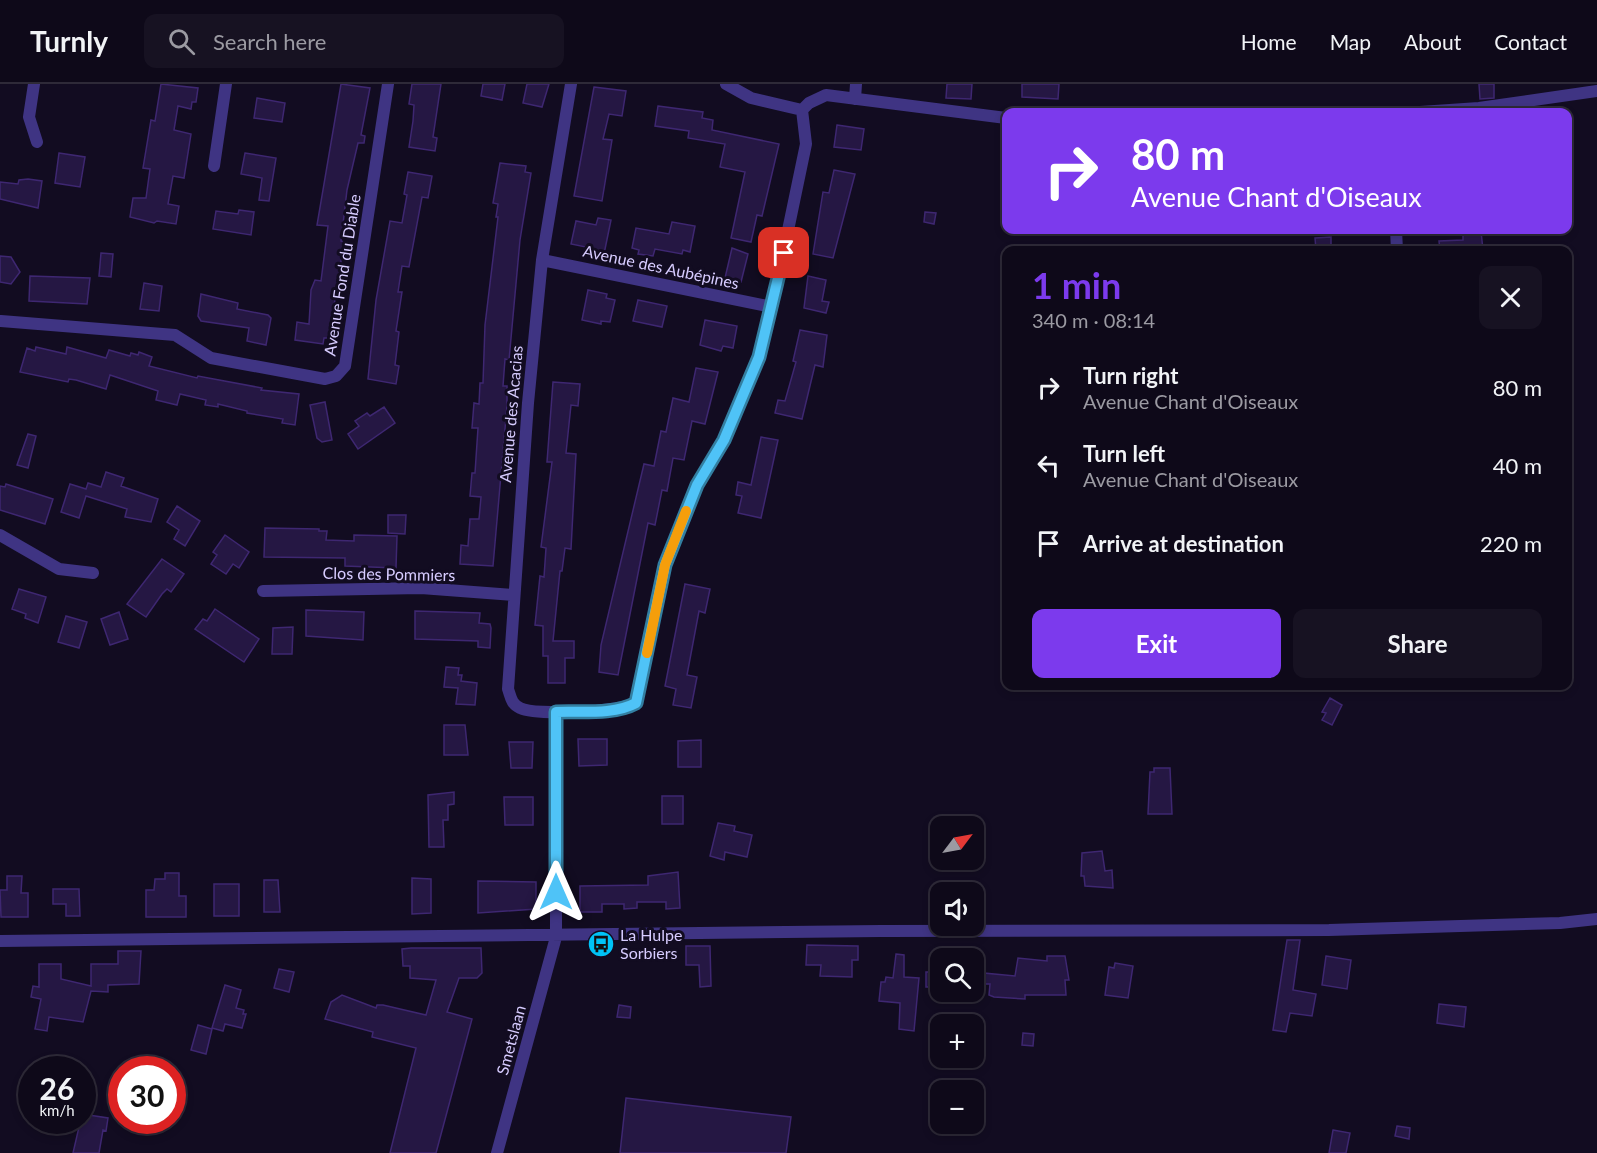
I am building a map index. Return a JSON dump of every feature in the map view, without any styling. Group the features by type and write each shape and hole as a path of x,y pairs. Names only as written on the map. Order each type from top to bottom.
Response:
{"street":[{"path":"34,84 29,117 37,142"},
{"path":"214,166 225,84"},
{"name":"Avenue Fond du Diable","path":"1,321 175,335 211,358 325,379 336,376 345,366 388,84"},
{"name":"Avenue des Acacias","path":"556,712 522,709 513,703 508,688 528,403 542,260 571,84"},
{"path":"726,84 751,98 802,110"},
{"path":"855,99 856,84"},
{"path":"1479,108 1597,91"},
{"path":"802,110 809,103 826,96 1002,117"},
{"path":"556,712 629,707 636,703 669,555 697,485 724,440 759,357 772,307 806,144 802,110"},
{"name":"Avenue des Aubépines","path":"542,260 772,307"},
{"path":"0,535 59,569 93,573"},
{"name":"Clos des Pommiers","path":"263,591 421,588 514,595"},
{"name":"Smetslaan","path":"497,1153 556,937 556,712"},
{"path":"0,941 556,937 881,931 1329,930 1560,923 1597,919"}],"building":[{"path":"161,84 198,88 196,102 192,102 191,109 178,106 174,130 191,134 184,178 173,176 168,204 179,206 176,224 157,221 154,223 130,217 133,198 146,198 150,169 143,168 151,120 155,121"},
{"path":"341,84 370,88 361,135 365,136 364,143 358,143 347,190 341,241 344,242 329,338 324,338 323,344 295,340 297,322 309,324 311,290 315,280 321,281 328,226 317,225"},
{"path":"412,84 441,84 433,137 437,138 435,151 409,147 414,105 409,104"},
{"path":"483,84 505,84 502,100 481,96"},
{"path":"527,84 549,84 542,107 523,103"},
{"path":"947,84 972,84 971,99 946,98"},
{"path":"1022,84 1059,84 1058,99 1022,97"},
{"path":"1479,84 1494,84 1494,98 1480,99"},
{"path":"594,87 626,91 622,116 609,114 603,139 612,140 602,201 574,196"},
{"path":"257,98 285,103 282,122 254,118"},
{"path":"658,106 703,112 702,118 713,120 712,130 779,144 762,216 757,215 751,242 731,238 745,172 720,167 725,144 688,138 689,131 655,126"},
{"path":"837,125 864,129 861,150 834,147"},
{"path":"59,153 85,157 80,187 55,183"},
{"path":"245,153 276,158 269,201 259,200 262,178 241,174"},
{"path":"500,163 526,166 525,172 531,173 520,240 509,360 505,359 503,386 507,386 507,406 493,566 460,564 461,545 468,546 470,519 479,519 481,497 470,496 472,473 475,473 478,428 472,428 474,403 479,404 480,383 483,383 485,325 498,217 496,217 498,204 493,203"},
{"path":"834,170 855,174 833,258 813,254 823,192 829,193"},
{"path":"408,172 432,176 428,198 422,197 409,267 402,266 398,292 402,292 396,331 399,332 395,365 399,366 396,384 368,379 376,300 390,221 402,223"},
{"path":"19,180 42,181 38,208 0,199 0,182 18,184"},
{"path":"239,210 254,212 251,235 213,229 216,211 238,214"},
{"path":"925,212 936,213 934,224 924,222"},
{"path":"598,218 611,220 604,254 591,251 591,248 571,244 576,221 596,225"},
{"path":"672,222 695,226 690,252 683,250 682,254 655,249 653,256 638,254 639,250 632,248 636,228 669,234"},
{"path":"1463,234 1481,234 1483,246 1440,246 1439,241 1463,240"},
{"path":"1331,237 1331,246 1316,246 1315,238"},
{"path":"732,248 748,254 741,282 725,278"},
{"path":"101,253 113,254 111,277 99,276"},
{"path":"0,256 11,257 20,272 11,284 0,282"},
{"path":"30,276 90,278 87,304 29,301"},
{"path":"808,276 826,280 822,301 829,302 826,313 804,308"},
{"path":"144,283 162,286 159,311 140,309"},
{"path":"588,290 607,294 606,298 615,300 610,322 601,321 601,324 582,320"},
{"path":"201,294 238,303 237,309 268,315 271,318 266,345 247,341 249,328 201,321 198,316"},
{"path":"638,300 667,306 662,327 633,321"},
{"path":"705,320 737,326 733,348 723,346 721,351 700,345"},
{"path":"800,330 827,335 823,367 815,365 802,419 775,413 778,400 785,401 796,362 793,361"},
{"path":"36,347 66,354 67,347 106,358 109,350 130,356 131,353 138,355 139,352 152,357 149,366 197,378 198,376 262,388 261,390 299,394 295,425 282,423 283,419 247,413 247,411 218,404 218,407 205,405 206,400 180,394 177,405 156,400 158,391 110,375 106,389 76,380 69,379 68,382 20,372 27,348 35,351"},
{"path":"696,368 718,372 705,424 692,421 684,460 673,458 667,491 662,490 655,525 648,523 618,675 599,672 601,645 644,464 654,466 661,431 666,432 673,398 689,402"},
{"path":"553,382 580,384 578,406 571,405 566,453 576,454 571,549 565,548 562,571 560,571 553,641 574,641 574,658 565,658 565,683 548,683 548,656 543,656 543,626 535,625 540,576 544,577 546,548 541,547 552,462 547,462"},
{"path":"325,402 332,440 322,442 317,438 310,405"},
{"path":"384,407 395,423 358,449 348,434 359,426 355,421 367,413 370,416"},
{"path":"28,434 36,436 28,468 17,465"},
{"path":"761,437 778,440 761,518 738,513 742,496 736,495 738,482 751,485"},
{"path":"106,472 124,478 121,486 158,499 151,522 125,517 127,509 86,496 79,518 61,512 70,484 86,489 88,483 101,487"},
{"path":"6,484 53,499 45,524 0,510 0,486 5,487"},
{"path":"177,506 200,521 185,546 174,539 179,530 167,522"},
{"path":"388,515 406,515 405,534 388,533"},
{"path":"265,528 319,529 319,531 327,531 326,540 354,541 354,535 397,536 396,568 345,566 345,558 264,557"},
{"path":"225,535 249,552 239,568 233,564 226,574 211,564 217,555 213,552"},
{"path":"162,559 184,574 171,592 167,589 162,594 146,617 127,604"},
{"path":"685,584 710,589 705,613 699,611 687,675 697,677 691,708 673,705 676,689 665,686"},
{"path":"19,589 46,597 38,623 25,618 26,614 12,609"},
{"path":"215,609 259,639 244,662 195,629 203,619 207,621"},
{"path":"306,610 364,612 363,640 306,636"},
{"path":"415,611 480,613 479,623 490,624 490,648 478,647 478,641 415,639"},
{"path":"119,612 128,639 110,645 101,619"},
{"path":"66,616 87,622 79,648 58,642"},
{"path":"293,627 292,654 272,654 273,628"},
{"path":"446,667 459,668 458,675 462,675 461,681 477,683 475,705 456,704 458,688 444,687"},
{"path":"1330,698 1342,705 1332,725 1322,720 1326,713 1322,712"},
{"path":"444,725 465,725 468,755 444,755"},
{"path":"578,739 607,739 607,765 579,766"},
{"path":"701,740 701,767 678,767 678,741"},
{"path":"509,742 533,742 532,768 511,768"},
{"path":"1154,768 1170,768 1172,814 1148,814 1150,772 1154,772"},
{"path":"454,792 454,804 448,805 448,820 443,820 444,847 429,847 428,795"},
{"path":"662,796 683,796 683,824 662,824"},
{"path":"504,797 533,797 533,825 505,825"},
{"path":"718,823 735,826 734,831 752,835 747,857 725,852 724,860 710,856"},
{"path":"1102,851 1105,871 1112,870 1113,888 1085,886 1084,876 1081,876 1082,853"},
{"path":"678,872 680,908 666,909 666,902 637,902 637,908 624,909 624,904 602,904 602,912 580,912 580,886 648,885 648,876"},
{"path":"165,873 179,873 179,896 186,896 186,917 146,917 146,890 154,890 155,879 165,879"},
{"path":"7,876 22,876 21,893 28,893 28,917 1,917 0,890 7,890"},
{"path":"412,878 431,879 431,913 412,914"},
{"path":"264,880 278,880 280,912 264,912"},
{"path":"478,881 536,882 536,909 478,913"},
{"path":"214,884 239,884 239,916 214,916"},
{"path":"53,889 79,889 80,916 66,916 66,904 53,904"},
{"path":"1287,940 1300,940 1293,990 1316,994 1312,1016 1290,1013 1286,1032 1273,1030"},
{"path":"807,945 858,946 858,960 852,960 852,977 820,976 821,965 806,965"},
{"path":"686,946 710,946 711,986 700,987 699,965 686,965"},
{"path":"481,948 482,973 477,978 459,978 447,1012 472,1019 436,1153 390,1153 416,1048 372,1037 373,1032 325,1019 331,1002 342,995 376,1008 377,1005 383,1005 426,1015 436,980 410,978 410,966 403,966 402,949"},
{"path":"118,951 141,951 139,984 108,985 108,992 91,991 83,1022 49,1017 47,1031 35,1029 41,999 31,997 33,986 39,987 39,964 61,964 61,979 91,986 91,964 118,964"},
{"path":"896,954 904,955 904,977 919,978 914,1031 899,1029 900,1003 879,1001 881,982 885,982 886,977 893,978"},
{"path":"1047,956 1065,956 1069,980 1065,980 1066,995 1025,995 1025,999 989,995 990,984 984,984 984,973 1015,976 1018,958 1047,961"},
{"path":"1326,956 1351,960 1347,989 1322,985"},
{"path":"1115,963 1133,966 1128,998 1105,995 1109,967 1114,968"},
{"path":"279,969 294,972 289,992 274,988"},
{"path":"926,972 930,972 930,987 926,987"},
{"path":"225,985 241,990 236,1008 244,1010 243,1014 246,1014 242,1028 225,1024 223,1031 212,1028"},
{"path":"1439,1004 1466,1007 1464,1027 1437,1023"},
{"path":"619,1005 631,1007 630,1018 617,1017"},
{"path":"198,1025 212,1029 206,1054 191,1050"},
{"path":"1023,1033 1034,1034 1033,1046 1022,1045"},
{"path":"626,1098 791,1117 786,1153 620,1153"},
{"path":"96,1116 108,1118 106,1131 103,1130 99,1153 73,1153 77,1134 96,1134"},
{"path":"1397,1126 1410,1128 1409,1139 1395,1136"},
{"path":"1333,1130 1350,1133 1346,1153 1329,1153"}],"slow traffic":[{"path":"647,653 665,565 686,511"}],"place":[{"name":"La Hulpe Sorbiers","path":"601,944"}],"route":[{"path":"556,892 556,712 629,707 636,703 665,565 697,485 724,440 759,357 784,253"}]}
